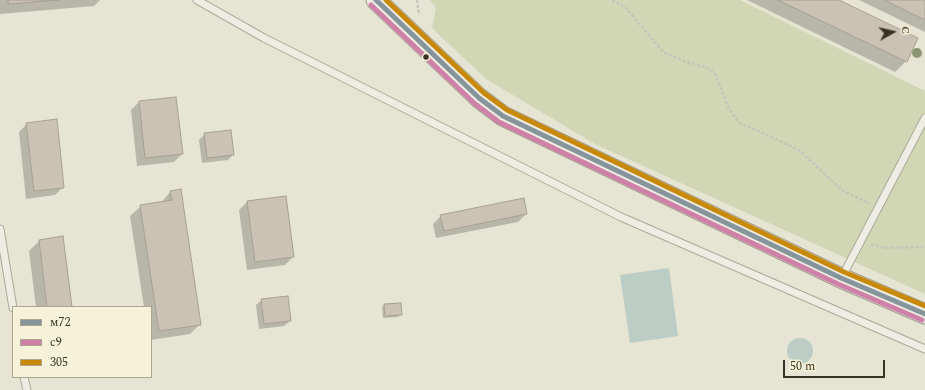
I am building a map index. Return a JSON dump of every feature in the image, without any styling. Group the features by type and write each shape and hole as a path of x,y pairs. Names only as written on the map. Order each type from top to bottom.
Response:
{"main road":[{"path":"376,0 479,98 503,116 841,278 925,314"}],"lane":[{"path":"197,0 264,38 621,217 925,349"},
{"path":"841,278 925,118"},
{"path":"0,229 13,306"},
{"path":"24,378 27,390"}],"path":[{"path":"417,0 419,15"},
{"path":"612,0 626,8 663,52 684,61 708,68 712,71 716,75 728,107 738,122 799,150 843,191 878,208"},
{"path":"860,241 885,248 925,247"}],"green space":[{"path":"430,0 740,0 925,91 925,294 595,144 486,79 432,28 436,8"}],"shaded area":[{"path":"669,268 678,336 630,343 620,275"},
{"path":"800,338 809,342 813,351 809,360 800,364 791,360 787,351 791,342"}],"building":[{"path":"8,0 59,0 8,4"},
{"path":"778,0 839,0 918,38 907,62"},
{"path":"884,0 925,0 925,20"},
{"path":"176,97 183,154 145,158 139,101"},
{"path":"57,119 64,188 34,191 26,123"},
{"path":"231,130 234,155 207,158 204,133"},
{"path":"181,189 201,325 159,331 140,205 172,200 170,191"},
{"path":"286,196 294,257 255,262 247,201"},
{"path":"524,198 527,214 444,231 440,215"},
{"path":"63,236 72,306 47,306 39,240"},
{"path":"288,296 291,321 264,324 261,299"},
{"path":"401,303 402,315 385,316 384,304"}],"transit line":[{"name":"м72","path":"376,0 479,98 503,116 841,278 925,314"},
{"name":"305","path":"386,0 484,93 507,110 844,272 925,306"},
{"name":"с9","path":"371,5 474,103 499,122 838,284 922,320"}]}
